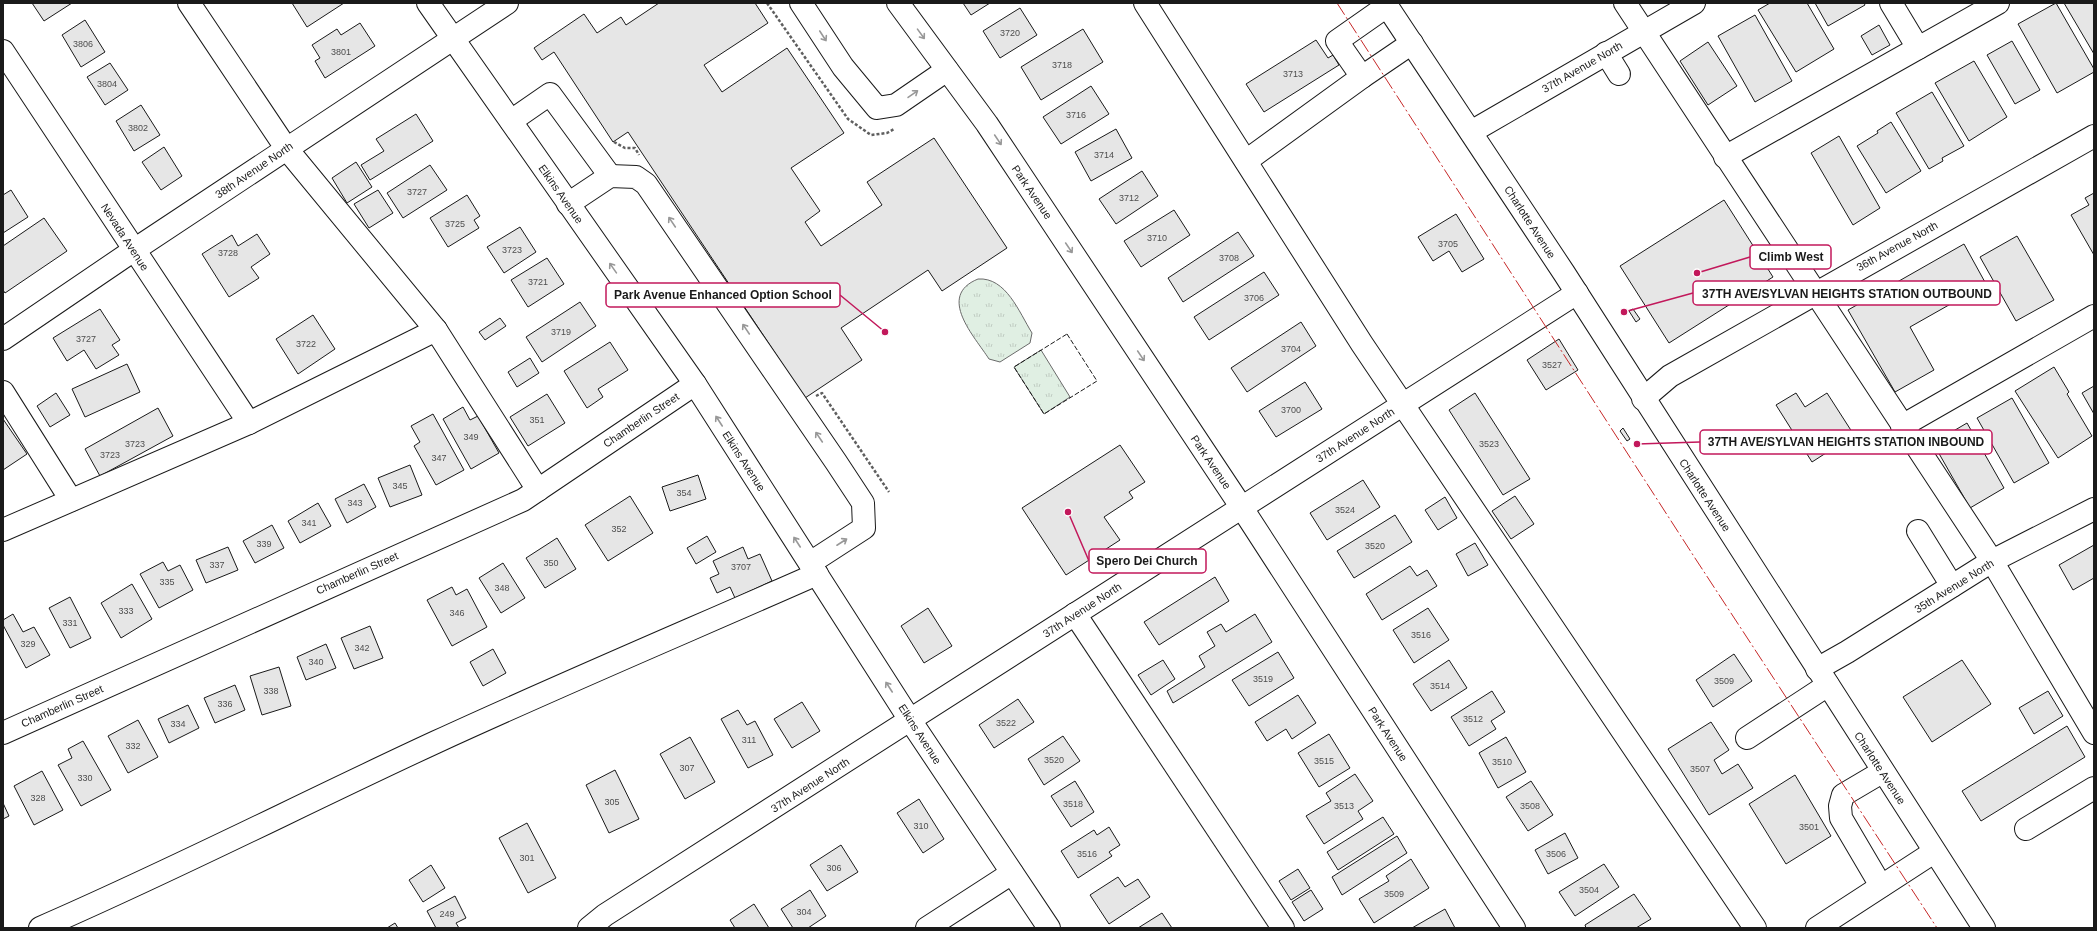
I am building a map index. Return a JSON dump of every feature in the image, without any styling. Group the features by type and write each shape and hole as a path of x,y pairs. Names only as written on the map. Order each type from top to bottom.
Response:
{"street":[{"path":"189,3 286,148 436,330 538,490"},
{"name":"Elkins Avenue","path":"428,3 695,384 910,720 1049,928"},
{"name":"38th Avenue North","path":"3,340 286,148 506,3"},
{"path":"801,3 844,67 877,108 896,105 947,70"},
{"name":"Park Avenue","path":"898,3 987,124 1242,508 1514,928"},
{"path":"1145,3 1362,344 1755,928"},
{"path":"1625,3 1992,561 2094,733"},
{"name":"37th Avenue North","path":"1471,132 1694,3"},
{"path":"1891,3 1918,48"},
{"path":"1725,157 1998,3"},
{"path":"1362,77 1337,41 1386,4"},
{"name":"Charlotte Avenue","path":"1386,4 1577,293 1882,772 1984,928"},
{"path":"1246,162 1362,77 1412,44"},
{"name":"Nevada Avenue","path":"3,51 249,423"},
{"path":"1606,53 1619,74"},
{"path":"511,122 550,94 610,176"},
{"name":"36th Avenue North","path":"1644,399 1670,376 1815,292 2094,136"},
{"path":"40,928 261,827 434,743 813,569 864,528 863,503 646,184 636,177 610,176 568,204"},
{"name":"37th Avenue North","path":"603,924 910,720 1577,293"},
{"path":"1902,426 2094,316"},
{"path":"3,530 249,423 436,330"},
{"name":"Chamberlin Street","path":"3,733 523,500 695,384"},
{"path":"3,392 71,500"},
{"name":"35th Avenue North","path":"1747,738 1822,677 1847,652 1992,561 2094,509"},
{"path":"1918,531 1952,586"},
{"path":"1075,614 1283,928"},
{"path":"1881,886 1841,818 1840,806 1843,795 1882,772"},
{"path":"2026,829 2094,788"},
{"path":"1817,928 1934,852"},
{"path":"927,928 1012,873"}],"green space":[{"path":"978,279 988,280 996,284 1011,297 1032,333 1030,343 1000,362 989,359 975,340 962,317 959,306 960,296 966,286"},
{"path":"1041,350 1070,397 1044,414 1014,367"}],"building":[{"path":"32,3 72,3 44,21"},
{"path":"292,3 344,3 307,27"},
{"path":"659,3 755,3 768,23 704,65 722,92 787,48 844,133 791,168 820,211 805,222 821,246 882,205 867,182 934,138 1007,248 942,291 928,270 841,328 862,360 805,398 628,132 613,142 554,52 542,60 534,48 584,14 597,33 621,17 626,25"},
{"path":"963,3 990,3 971,15"},
{"path":"1770,3 1807,3 1834,49 1796,72 1758,10"},
{"path":"1815,3 1864,3 1865,5 1828,26"},
{"path":"2056,3 2094,69 2094,72 2057,93 2018,24"},
{"path":"2064,3 2094,3 2094,54"},
{"path":"1020,8 1037,35 1000,58 983,31"},
{"path":"1755,15 1792,81 1755,102 1718,36"},
{"path":"85,20 105,52 81,67 62,35"},
{"path":"360,23 375,46 325,78 315,61 320,58 312,45 337,29 341,35"},
{"path":"1879,25 1890,45 1872,55 1861,36"},
{"path":"1083,29 1103,62 1041,100 1021,67"},
{"path":"1316,40 1328,58 1333,55 1339,65 1264,112 1246,84"},
{"path":"2012,41 2040,90 2015,104 1987,55"},
{"path":"1708,42 1737,86 1708,105 1680,61"},
{"path":"1974,61 2007,117 1969,141 1935,83"},
{"path":"110,63 128,90 105,105 87,77"},
{"path":"1091,86 1109,114 1061,144 1043,117"},
{"path":"1932,92 1964,146 1942,158 1943,161 1929,169 1896,113"},
{"path":"141,105 160,135 134,151 116,121"},
{"path":"416,114 433,141 370,180 361,165 384,151 376,139"},
{"path":"1891,122 1921,171 1886,193 1857,146 1878,133 1877,131"},
{"path":"1116,129 1132,158 1091,181 1075,152"},
{"path":"1839,136 1880,208 1853,225 1811,153"},
{"path":"164,147 182,176 161,190 142,162"},
{"path":"356,162 372,187 347,203 332,178"},
{"path":"430,165 447,190 403,218 387,193"},
{"path":"1142,171 1158,196 1116,224 1099,199"},
{"path":"11,190 28,217 3,233 3,195"},
{"path":"378,190 393,213 369,228 354,204"},
{"path":"2094,193 2094,255 2071,215 2089,205 2085,198"},
{"path":"467,195 480,216 474,220 479,228 448,247 430,218"},
{"path":"1724,200 1773,277 1669,343 1620,266"},
{"path":"1174,210 1190,235 1141,267 1124,241"},
{"path":"1456,214 1484,259 1462,272 1449,251 1433,261 1418,237"},
{"path":"44,218 67,251 5,293 3,290 3,246"},
{"path":"520,227 536,252 504,273 487,247"},
{"path":"1238,232 1254,256 1183,302 1168,278"},
{"path":"257,234 270,254 251,267 259,278 229,297 202,254 232,235 238,246"},
{"path":"2017,236 2054,300 2016,321 1980,257"},
{"path":"1964,244 1986,284 1910,327 1934,370 1895,392 1848,310"},
{"path":"547,258 564,284 528,307 511,280"},
{"path":"1264,272 1279,295 1209,340 1194,317"},
{"path":"580,302 596,326 542,362 526,337"},
{"path":"100,309 120,340 112,345 119,355 96,369 84,350 67,361 53,338"},
{"path":"1633,309 1640,319 1636,322 1629,311"},
{"path":"313,315 335,349 298,374 276,339"},
{"path":"500,318 506,326 485,340 479,332"},
{"path":"1301,322 1316,346 1247,392 1231,368"},
{"path":"1559,339 1578,370 1546,390 1527,360"},
{"path":"610,342 628,370 598,389 603,397 587,408 564,371"},
{"path":"530,358 539,373 517,387 508,372"},
{"path":"127,364 140,392 85,417 72,389"},
{"path":"2054,367 2069,392 2067,394 2092,436 2058,458 2015,391"},
{"path":"1305,382 1322,409 1276,437 1259,411"},
{"path":"2094,386 2094,414 2082,393"},
{"path":"56,393 70,415 50,427 37,406"},
{"path":"1475,393 1530,479 1503,495 1449,410"},
{"path":"1796,393 1805,407 1827,393 1854,435 1812,462 1776,405"},
{"path":"547,394 565,423 528,446 510,417"},
{"path":"2012,398 2049,463 2014,483 1977,418"},
{"path":"463,407 470,420 478,416 499,453 471,469 443,419"},
{"path":"158,408 173,436 100,476 85,449"},
{"path":"433,414 464,470 436,485 414,446 420,442 411,426"},
{"path":"3,419 27,454 3,470"},
{"path":"1967,423 2004,488 1970,508 1933,443"},
{"path":"1623,428 1630,439 1627,441 1620,431"},
{"path":"1120,445 1145,482 1129,492 1133,498 1104,517 1120,540 1066,575 1022,508"},
{"path":"410,465 422,495 390,507 378,478"},
{"path":"698,475 706,499 670,511 662,487"},
{"path":"1363,480 1380,507 1327,540 1310,513"},
{"path":"364,484 376,507 347,523 335,499"},
{"path":"630,496 653,533 608,561 585,525"},
{"path":"1515,496 1534,524 1511,539 1492,511"},
{"path":"1445,497 1457,518 1438,530 1425,510"},
{"path":"318,503 331,526 300,543 288,521"},
{"path":"1395,515 1412,542 1354,578 1337,551"},
{"path":"272,525 284,548 255,563 243,541"},
{"path":"707,536 716,552 696,564 687,548"},
{"path":"557,538 576,569 545,588 526,558"},
{"path":"1475,543 1488,565 1468,576 1456,554"},
{"path":"2094,545 2094,578 2073,590 2059,565"},
{"path":"228,547 238,570 206,583 196,560"},
{"path":"743,547 748,559 760,554 772,581 735,598 730,587 717,593 710,578 719,574 713,561"},
{"path":"163,562 168,571 180,565 193,590 159,608 140,574"},
{"path":"503,563 525,598 501,613 479,578"},
{"path":"1410,566 1417,576 1427,570 1437,586 1382,620 1366,594"},
{"path":"1215,577 1229,601 1159,645 1144,622"},
{"path":"132,584 152,619 121,638 101,603"},
{"path":"452,587 456,595 467,589 487,627 452,646 427,600"},
{"path":"70,597 91,638 70,648 49,608"},
{"path":"928,608 952,646 924,663 901,626"},
{"path":"1428,608 1449,640 1414,663 1393,630"},
{"path":"13,614 23,632 34,627 50,655 26,668 3,625 3,620"},
{"path":"1255,614 1272,642 1173,703 1167,691 1205,667 1199,656 1215,646 1207,632 1221,624 1226,632"},
{"path":"370,626 383,658 354,669 341,638"},
{"path":"326,644 336,668 306,680 297,657"},
{"path":"493,649 506,673 483,686 470,662"},
{"path":"1278,652 1294,678 1249,706 1232,680"},
{"path":"1734,654 1752,681 1713,707 1696,680"},
{"path":"1163,660 1175,679 1151,695 1138,675"},
{"path":"1449,660 1467,688 1431,711 1413,684"},
{"path":"1962,660 1991,704 1932,742 1903,697"},
{"path":"279,667 291,706 262,715 250,676"},
{"path":"235,685 245,710 215,723 204,698"},
{"path":"1492,691 1505,712 1491,721 1496,729 1469,746 1451,717"},
{"path":"2048,691 2063,716 2034,734 2019,708"},
{"path":"1298,695 1316,723 1292,739 1286,729 1267,741 1255,722"},
{"path":"1018,699 1034,722 994,748 979,725"},
{"path":"802,702 820,731 792,748 774,719"},
{"path":"188,705 199,728 169,743 158,719"},
{"path":"738,710 747,725 755,721 773,755 748,768 721,719"},
{"path":"138,720 158,757 128,773 108,736"},
{"path":"1711,722 1729,750 1714,760 1722,774 1738,764 1753,788 1709,815 1668,749"},
{"path":"2067,726 2085,757 1981,821 1962,791"},
{"path":"1329,734 1350,768 1319,787 1298,753"},
{"path":"1063,736 1080,761 1044,785 1028,759"},
{"path":"690,737 715,782 685,799 660,754"},
{"path":"1506,737 1526,772 1498,788 1479,753"},
{"path":"83,741 111,790 81,806 58,765 72,758 68,749"},
{"path":"615,770 639,819 609,833 586,785"},
{"path":"42,771 63,810 34,825 14,786"},
{"path":"1355,774 1373,801 1358,811 1363,819 1324,844 1306,816 1331,801 1326,793"},
{"path":"1795,775 1831,836 1786,864 1749,804"},
{"path":"1075,781 1094,812 1071,827 1051,796"},
{"path":"1531,781 1553,815 1528,831 1506,797"},
{"path":"919,799 944,839 923,853 897,813"},
{"path":"3,803 9,816 3,819"},
{"path":"1383,817 1394,834 1338,870 1327,852"},
{"path":"527,823 556,878 528,893 499,838"},
{"path":"1109,827 1120,845 1109,852 1112,856 1078,878 1061,851 1094,830 1097,835"},
{"path":"1565,833 1578,858 1548,874 1535,850"},
{"path":"1397,836 1407,853 1342,895 1332,877"},
{"path":"841,845 858,872 827,891 810,865"},
{"path":"1411,859 1429,888 1374,923 1359,899 1389,881 1386,876"},
{"path":"1604,864 1619,887 1575,916 1559,892"},
{"path":"431,865 445,888 423,902 409,880"},
{"path":"1298,869 1310,888 1291,900 1279,881"},
{"path":"1118,877 1125,887 1138,879 1150,897 1109,924 1090,895"},
{"path":"810,890 826,916 808,928 793,928 781,909"},
{"path":"1311,890 1323,909 1304,921 1292,902"},
{"path":"1634,894 1651,919 1636,928 1586,928 1585,925"},
{"path":"455,896 466,918 456,923 459,928 436,928 427,911"},
{"path":"754,904 769,928 735,928 730,920"},
{"path":"1445,909 1455,928 1412,928"},
{"path":"1162,913 1172,928 1138,928"},
{"path":"395,923 398,928 387,928"}],"fence":[{"path":"1067,334 1097,381 1044,414 1014,367 1067,334"}],"power":[{"path":"1337,3 1693,555 1937,928"}],"place":[{"name":"Climb West","path":"1697,273"},
{"name":"37TH AVE/SYLVAN HEIGHTS STATION OUTBOUND","path":"1624,312"},
{"name":"Park Avenue Enhanced Option School","path":"885,332"},
{"name":"37TH AVE/SYLVAN HEIGHTS STATION INBOUND","path":"1637,444"},
{"name":"Spero Dei Church","path":"1068,512"}]}
